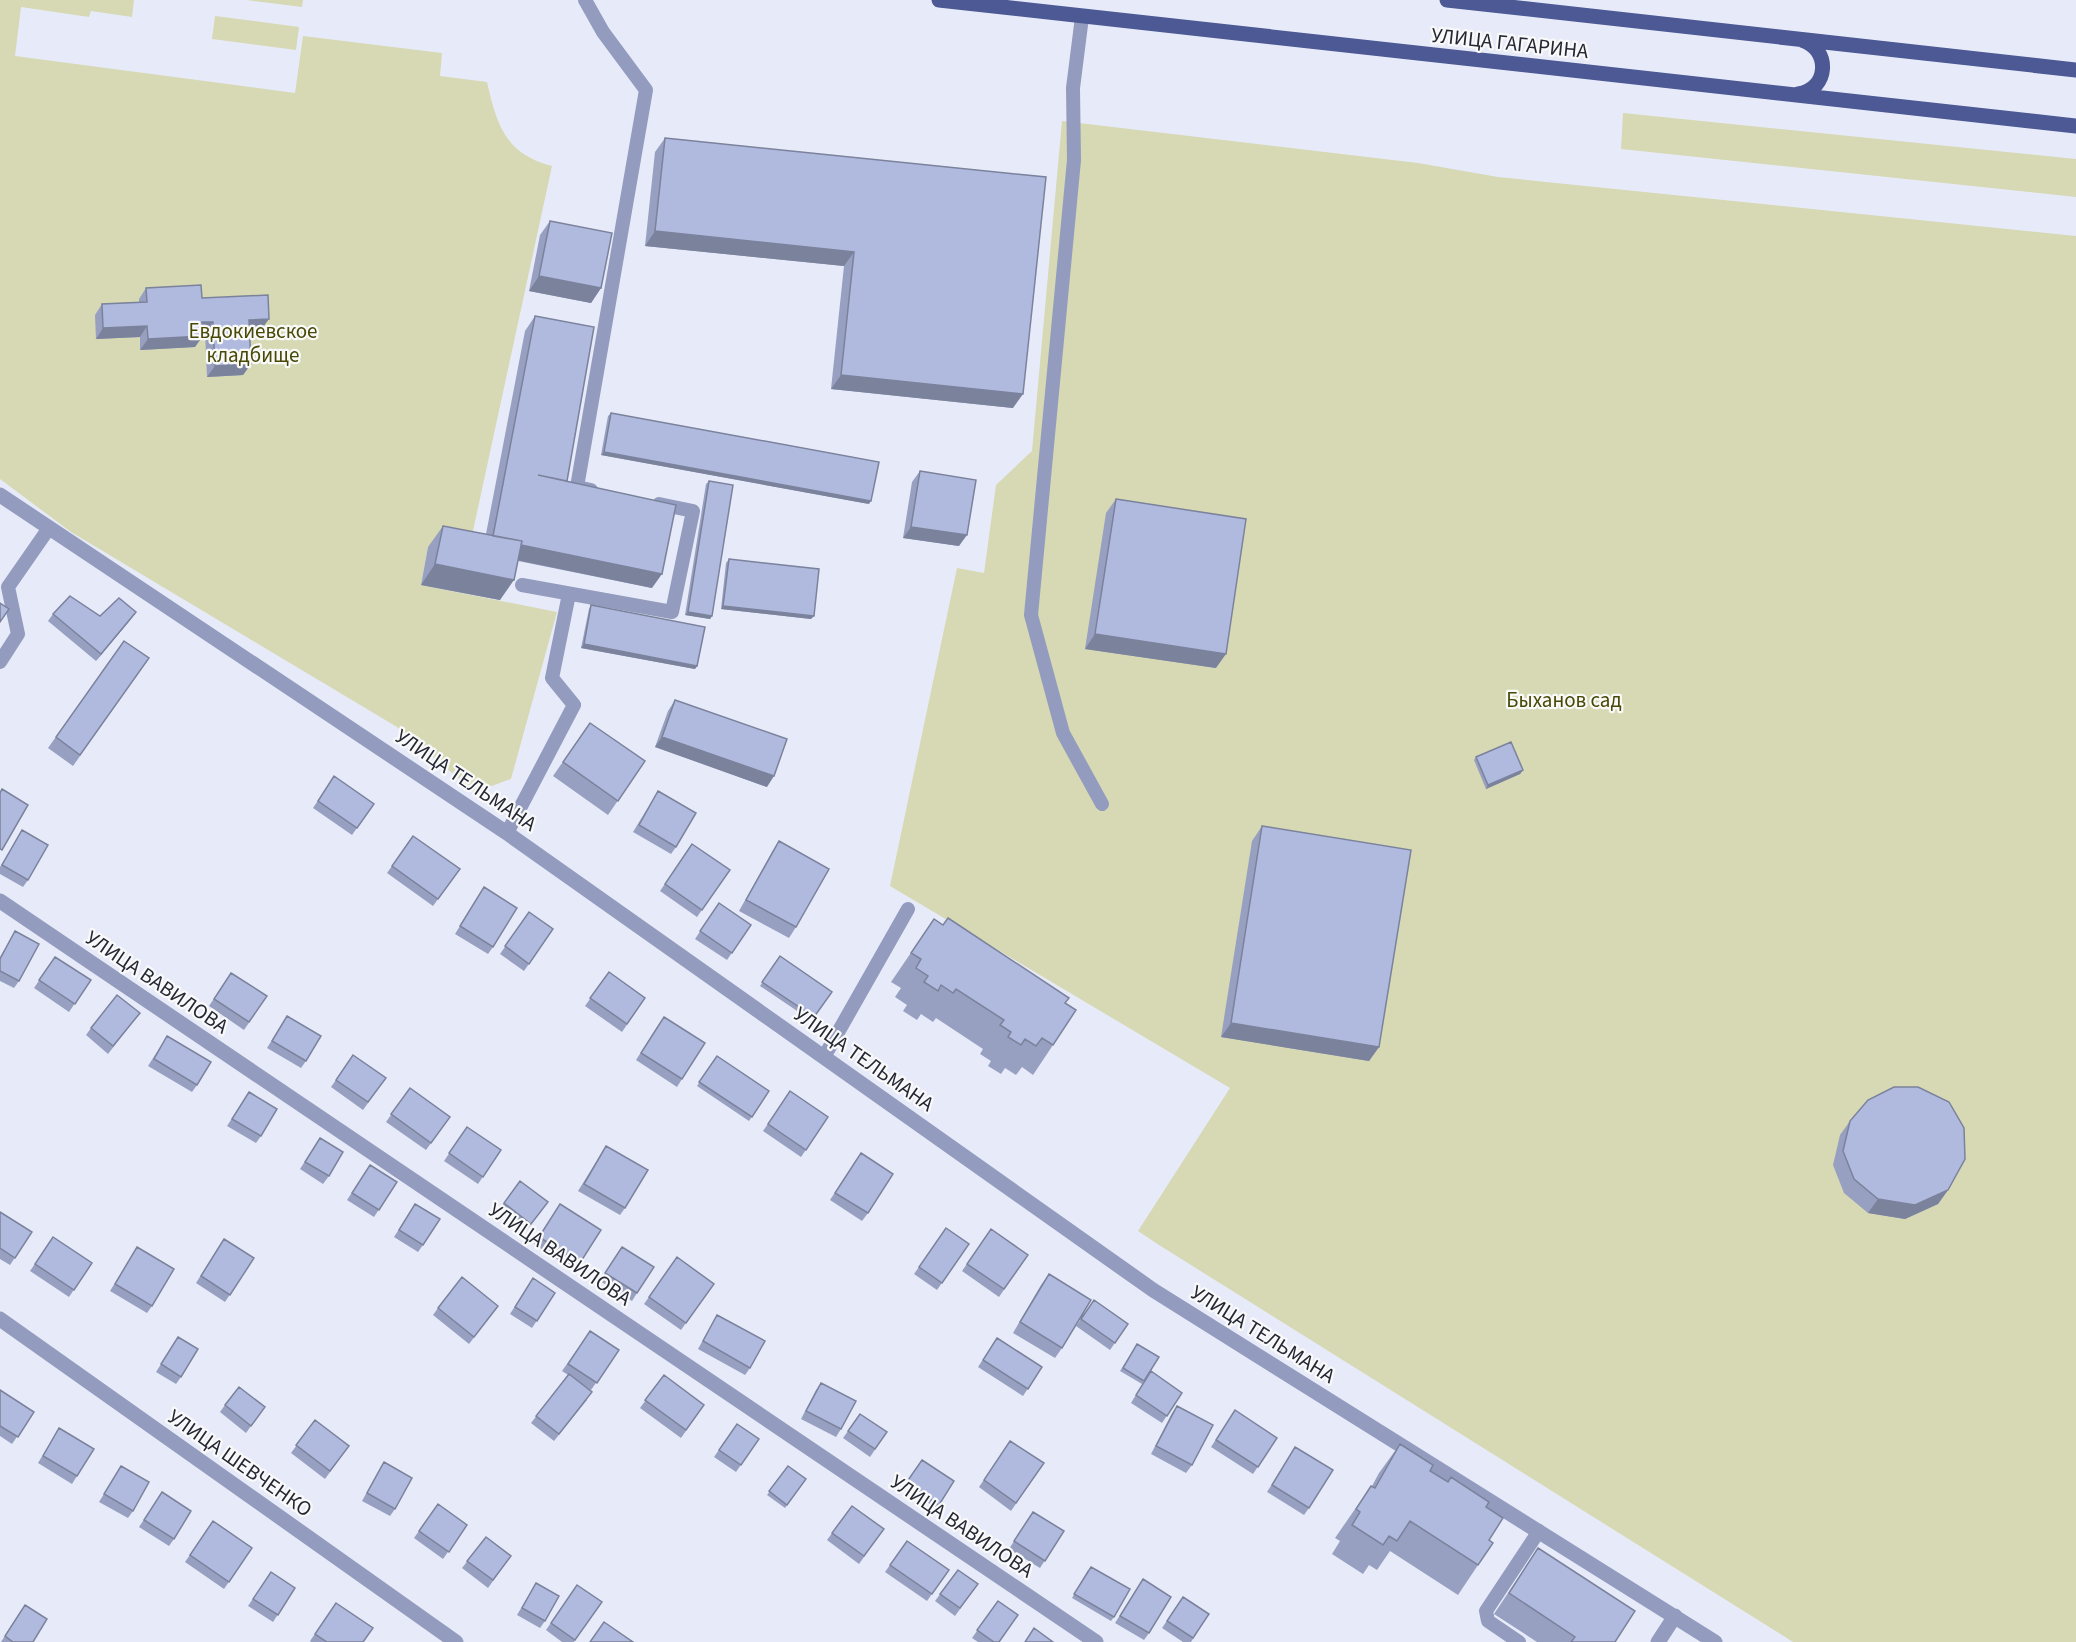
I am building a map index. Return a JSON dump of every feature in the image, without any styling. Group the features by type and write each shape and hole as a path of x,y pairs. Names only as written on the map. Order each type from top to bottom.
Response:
{"main road":[{"name":"УЛИЦА ГАГАРИНА","path":"939,0 2076,126"},
{"name":"УЛИЦА ГАГАРИНА","path":"1447,0 2076,70"},
{"path":"1789,94 1801,94 1811,90 1820,81 1823,70 1822,59 1816,49 1796,39"}],"street":[{"name":"УЛИЦА ТЕЛЬМАНА","path":"0,495 507,833 1153,1290 1715,1642"},
{"name":"УЛИЦА ВАВИЛОВА","path":"0,901 1096,1642"},
{"name":"УЛИЦА ШЕВЧЕНКО","path":"0,1319 456,1642"},
{"path":"1658,1642 1675,1617"}],"lane":[{"path":"585,0 603,32 646,90 577,487 600,492"},
{"path":"1082,17 1073,88 1074,160 1031,615 1063,733 1102,804"},
{"path":"522,585 672,612 693,511 647,502"},
{"path":"0,662 18,634 8,587 49,528"},
{"path":"507,833 574,705 552,678 569,594"},
{"path":"824,1057 908,909"},
{"path":"1519,1642 1488,1621 1486,1611 1539,1531"}],"green space":[{"name":"Евдокиевское кладбище","path":"0,0 134,0 132,17 91,11 89,17 21,7 15,56 295,93 303,36 442,53 440,76 487,82 495,112 506,136 523,154 552,166 468,554 428,547 421,585 557,612 511,779 475,792 397,727 71,532 0,479"},
{"path":"247,0 303,0 302,7"},
{"path":"215,16 299,27 296,50 212,39"},
{"path":"1623,113 2076,159 2076,197 1621,149"},
{"name":"Быханов сад","path":"1062,121 1418,163 1498,177 2076,236 2076,1642 1793,1642 1159,1245 1138,1231 1230,1088 890,886 957,568 984,573 996,485 1032,451"}],"building":[{"path":"665,138 1046,177 1023,394 841,375 854,252 655,231"},
{"path":"550,221 612,233 601,288 539,276"},
{"path":"201,285 202,298 268,295 269,319 249,320 251,364 215,366 213,322 202,322 203,336 148,339 147,326 103,328 102,304 147,302 146,288"},
{"path":"535,316 594,327 567,481 538,475 676,505 662,574 521,545 522,541 493,536"},
{"path":"611,413 879,462 871,501 604,452"},
{"path":"920,471 976,480 967,535 911,527"},
{"path":"709,481 733,485 712,616 688,612"},
{"path":"1116,499 1246,519 1226,654 1095,634"},
{"path":"443,526 522,541 514,580 435,564"},
{"path":"729,559 819,569 814,616 723,606"},
{"path":"70,596 100,616 119,598 136,612 101,654 53,614"},
{"path":"0,603 9,609 0,622"},
{"path":"591,605 705,627 697,666 584,644"},
{"path":"124,641 149,658 80,755 56,737"},
{"path":"675,700 787,739 774,776 662,737"},
{"path":"590,723 645,761 618,801 563,762"},
{"path":"1511,742 1523,770 1488,785 1476,757"},
{"path":"334,776 374,804 357,828 318,801"},
{"path":"2,789 28,805 2,850 0,849 0,793"},
{"path":"658,791 696,813 676,847 639,825"},
{"path":"1262,826 1411,850 1379,1047 1231,1023"},
{"path":"22,830 48,845 28,880 2,865"},
{"path":"413,836 460,869 438,899 392,866"},
{"path":"779,841 829,869 796,927 746,900"},
{"path":"692,844 730,870 702,910 665,884"},
{"path":"484,887 517,908 493,947 460,926"},
{"path":"719,903 751,925 732,953 700,931"},
{"path":"529,912 553,929 529,964 505,946"},
{"path":"948,918 1069,998 1065,1003 1076,1010 1053,1045 1042,1038 1036,1046 1025,1039 1021,1045 1008,1037 1011,1032 1000,1025 1004,1020 956,989 953,993 941,985 938,991 924,982 928,976 916,968 921,959 911,953 934,919 943,925"},
{"path":"15,931 39,944 19,981 0,971 0,959"},
{"path":"780,956 832,992 814,1017 762,982"},
{"path":"55,957 91,980 75,1004 39,980"},
{"path":"609,972 645,998 627,1024 590,998"},
{"path":"231,973 267,996 249,1022 214,999"},
{"path":"117,995 140,1013 113,1046 91,1028"},
{"path":"287,1016 321,1036 306,1061 272,1041"},
{"path":"664,1017 705,1043 682,1079 641,1053"},
{"path":"167,1036 211,1062 197,1085 154,1059"},
{"path":"353,1055 386,1078 368,1102 336,1080"},
{"path":"717,1056 769,1091 752,1117 699,1082"},
{"path":"1894,1087 1918,1087 1949,1102 1964,1128 1965,1159 1948,1190 1915,1205 1878,1199 1854,1179 1843,1151 1850,1121 1868,1100"},
{"path":"410,1088 450,1117 431,1143 391,1114"},
{"path":"790,1091 828,1117 806,1150 768,1124"},
{"path":"249,1092 277,1109 261,1136 232,1119"},
{"path":"467,1127 501,1150 483,1177 449,1153"},
{"path":"320,1138 343,1152 329,1176 305,1162"},
{"path":"606,1146 648,1170 625,1208 584,1184"},
{"path":"861,1153 893,1174 868,1213 835,1193"},
{"path":"370,1165 397,1182 379,1210 352,1193"},
{"path":"520,1181 548,1202 531,1224 504,1203"},
{"path":"415,1204 440,1219 423,1245 399,1230"},
{"path":"560,1204 601,1230 580,1263 539,1237"},
{"path":"0,1212 32,1232 15,1258 0,1248"},
{"path":"946,1228 969,1244 942,1283 919,1267"},
{"path":"991,1229 1028,1255 1004,1289 967,1264"},
{"path":"53,1237 92,1263 74,1290 35,1264"},
{"path":"224,1239 254,1258 230,1295 201,1276"},
{"path":"137,1247 174,1269 152,1306 115,1284"},
{"path":"622,1247 654,1267 637,1293 605,1273"},
{"path":"677,1257 714,1284 686,1323 649,1297"},
{"path":"1049,1274 1091,1300 1062,1348 1020,1322"},
{"path":"462,1277 498,1306 474,1337 438,1308"},
{"path":"533,1278 555,1293 537,1321 515,1307"},
{"path":"1094,1300 1128,1324 1115,1343 1081,1319"},
{"path":"717,1315 765,1341 750,1368 703,1341"},
{"path":"590,1331 619,1350 597,1383 568,1364"},
{"path":"178,1337 198,1349 181,1377 161,1364"},
{"path":"997,1338 1042,1367 1028,1389 983,1360"},
{"path":"1137,1344 1159,1357 1144,1381 1123,1368"},
{"path":"1151,1371 1182,1393 1167,1416 1136,1395"},
{"path":"569,1374 592,1392 559,1434 536,1416"},
{"path":"664,1375 704,1405 686,1430 645,1400"},
{"path":"821,1383 856,1401 841,1429 806,1411"},
{"path":"239,1387 265,1407 251,1426 225,1405"},
{"path":"0,1390 34,1412 18,1437 0,1426"},
{"path":"1177,1406 1213,1425 1192,1465 1156,1446"},
{"path":"1235,1410 1277,1438 1258,1467 1216,1440"},
{"path":"860,1414 887,1432 875,1449 848,1431"},
{"path":"315,1420 349,1446 330,1471 296,1445"},
{"path":"737,1424 759,1439 741,1465 719,1450"},
{"path":"59,1428 94,1449 77,1476 43,1456"},
{"path":"1010,1441 1044,1463 1016,1503 984,1480"},
{"path":"1400,1444 1433,1465 1430,1471 1448,1482 1451,1477 1489,1502 1486,1507 1503,1518 1489,1540 1493,1543 1478,1565 1410,1521 1397,1541 1389,1536 1383,1545 1352,1525 1360,1512 1356,1509 1371,1486 1375,1488"},
{"path":"1295,1447 1333,1470 1309,1508 1272,1485"},
{"path":"922,1460 954,1481 939,1505 906,1483"},
{"path":"384,1462 412,1478 395,1509 367,1493"},
{"path":"121,1466 149,1482 133,1511 104,1494"},
{"path":"788,1466 806,1479 787,1505 769,1491"},
{"path":"162,1492 191,1511 174,1539 144,1520"},
{"path":"438,1504 467,1525 449,1552 419,1531"},
{"path":"852,1506 884,1529 864,1556 832,1533"},
{"path":"1033,1512 1064,1531 1045,1561 1014,1541"},
{"path":"213,1521 252,1548 229,1582 190,1555"},
{"path":"486,1537 511,1556 493,1580 467,1561"},
{"path":"907,1541 949,1570 932,1594 890,1565"},
{"path":"1538,1548 1635,1611 1615,1642 1571,1642 1575,1637 1509,1593"},
{"path":"1091,1567 1130,1589 1114,1617 1074,1594"},
{"path":"958,1570 978,1584 960,1608 940,1594"},
{"path":"271,1572 295,1588 278,1615 253,1599"},
{"path":"1143,1579 1171,1597 1149,1633 1120,1616"},
{"path":"536,1583 559,1596 545,1621 522,1608"},
{"path":"577,1585 602,1602 575,1640 551,1623"},
{"path":"1183,1597 1209,1614 1193,1638 1167,1621"},
{"path":"998,1601 1018,1615 999,1642 994,1642 977,1630"},
{"path":"336,1603 373,1628 363,1642 327,1642 315,1634"},
{"path":"25,1605 47,1619 33,1642 13,1642 5,1636"},
{"path":"604,1622 633,1642 590,1642"},
{"path":"1034,1628 1053,1642 1025,1642"}]}
